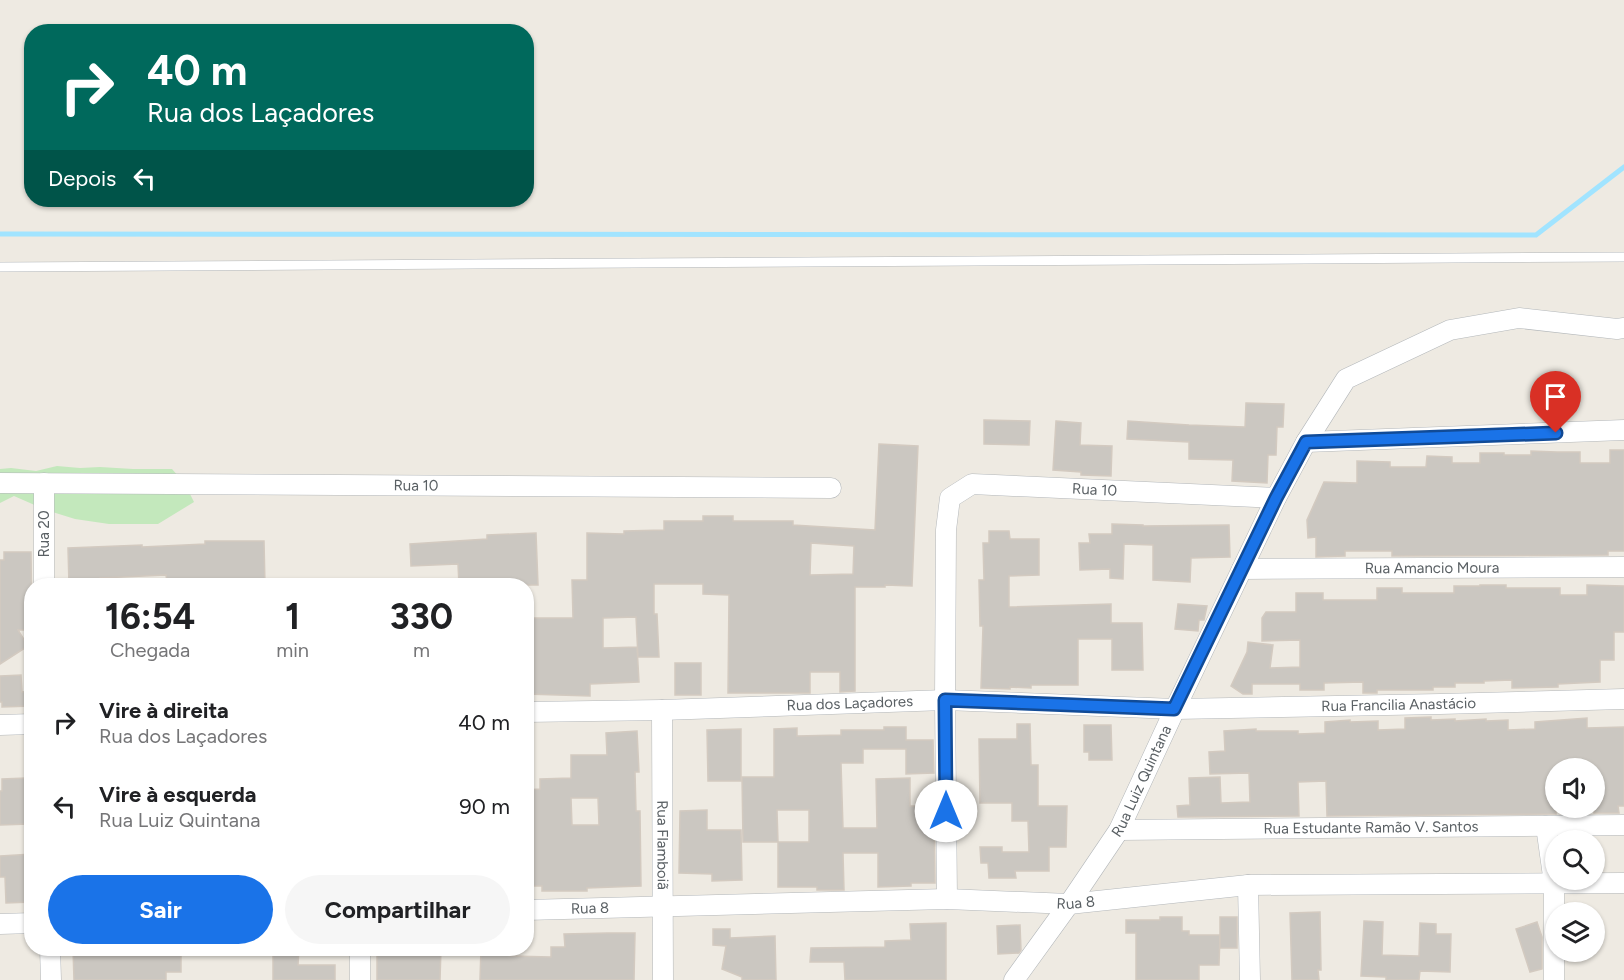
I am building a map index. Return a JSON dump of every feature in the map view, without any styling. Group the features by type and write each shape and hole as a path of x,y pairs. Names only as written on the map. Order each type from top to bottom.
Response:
{"street":[{"name":"Rua Luiz Quintana","path":"1014,980 1119,830 1174,709 1276,498 1306,442 1346,379 1450,330 1519,318 1624,328"},
{"path":"1306,442 1624,430"},
{"name":"Rua 10","path":"0,483 831,488"},
{"name":"Rua 20","path":"44,483 44,578"},
{"name":"Rua 10","path":"945,700 946,530 950,498 972,484 1276,498"},
{"name":"Rua Amancio Moura","path":"1242,569 1624,567"},
{"name":"Rua Francilia Anastácio","path":"1174,709 1624,699"},
{"path":"945,700 947,899"},
{"name":"Rua dos Laçadores","path":"534,712 662,710 945,700 1174,709"},
{"name":"Rua Flamboiã","path":"662,710 663,980"},
{"path":"0,725 24,724"},
{"name":"Rua Estudante Ramão V. Santos","path":"1119,830 1624,825"},
{"path":"1546,826 1547,830"},
{"name":"Rua 8","path":"534,910 947,899 1069,904 1248,885 1545,883"},
{"name":"Rua 8","path":"1605,883 1624,883"},
{"path":"1248,885 1250,980"},
{"path":"1554,890 1554,980"},
{"path":"0,924 24,923"},
{"path":"50,956 51,980"},
{"path":"360,956 360,980"}],"lane":[{"path":"0,267 1624,257"}],"green space":[{"path":"57,466 172,469 185,484 194,502 158,524 109,524 75,519 46,510 14,496 0,503 0,469 36,471"}],"building":[{"path":"1246,403 1284,404 1283,427 1277,427 1276,455 1268,455 1267,483 1232,481 1233,460 1189,459 1189,442 1127,439 1128,421 1245,427"},
{"path":"984,420 1030,421 1029,445 984,444"},
{"path":"1056,421 1081,423 1080,445 1112,446 1111,476 1081,475 1081,472 1053,470"},
{"path":"879,444 918,446 912,586 855,587 855,691 840,692 840,672 810,672 810,693 728,693 729,595 703,594 703,584 654,584 654,614 657,614 659,657 638,657 636,617 603,618 603,648 637,647 639,682 590,684 590,696 534,694 534,618 573,618 572,580 587,580 587,533 624,534 624,531 664,530 664,521 703,521 703,516 733,516 733,521 793,521 793,525 875,530","holes":["811,543 854,546 853,574 810,575"]},
{"path":"1610,450 1624,450 1624,551 1608,551 1608,555 1392,556 1392,551 1345,551 1345,556 1316,557 1316,537 1308,538 1307,520 1324,482 1357,483 1357,461 1390,462 1390,467 1426,467 1427,456 1452,457 1452,463 1480,463 1480,453 1531,455 1531,451 1580,452 1580,463 1610,463"},
{"path":"1112,524 1229,525 1230,557 1191,558 1190,582 1153,580 1153,545 1124,544 1123,579 1110,578 1110,569 1080,570 1079,543 1090,543 1089,534 1112,534"},
{"path":"989,531 1009,531 1010,539 1039,539 1039,575 1009,576 1009,607 1111,604 1111,623 1142,623 1143,670 1112,670 1112,639 1078,639 1078,685 1031,685 1031,688 1010,687 1010,689 981,688 983,626 980,626 979,580 984,580 983,543 989,543"},
{"path":"536,533 538,585 534,585 534,578 459,578 458,564 411,566 410,544 487,539 487,535"},
{"path":"205,541 264,541 265,578 166,578 166,575 69,578 68,548 205,544"},
{"path":"4,552 31,552 31,578 24,578 24,630 18,630 24,640 24,649 0,664 0,560 4,560"},
{"path":"1506,585 1506,588 1560,588 1560,595 1587,595 1587,585 1624,586 1624,632 1614,632 1614,660 1600,660 1600,682 1558,684 1558,687 1512,688 1512,680 1484,681 1484,683 1455,683 1455,687 1433,687 1433,690 1377,690 1377,693 1363,693 1363,682 1324,683 1324,690 1300,690 1300,684 1252,684 1252,694 1243,694 1231,686 1247,652 1248,642 1273,645 1270,668 1300,667 1300,640 1262,641 1262,618 1266,612 1296,612 1296,593 1323,593 1323,600 1377,600 1377,588 1402,588 1402,593 1454,593 1454,586"},
{"path":"1178,604 1207,606 1204,620 1199,620 1198,631 1175,629"},
{"path":"675,663 701,663 701,695 675,695"},
{"path":"21,675 24,706 2,707 0,676"},
{"path":"1431,717 1431,720 1455,719 1455,721 1508,720 1508,730 1535,729 1535,722 1587,718 1587,728 1624,727 1624,806 1618,806 1619,813 1605,813 1605,758 1545,758 1545,814 1327,816 1326,781 1298,782 1299,816 1178,817 1177,806 1190,805 1189,778 1220,777 1221,803 1250,802 1249,773 1210,774 1209,752 1225,751 1224,731 1256,729 1256,731 1298,731 1298,734 1325,733 1325,722 1350,720 1350,722 1378,721 1378,730 1405,729 1405,718"},
{"path":"1017,724 1030,724 1031,765 1038,765 1038,806 1067,806 1066,847 1049,847 1049,871 1015,871 1016,878 989,878 988,863 981,863 980,847 1002,847 1002,852 1029,852 1028,821 1012,821 1012,803 980,803 979,739 1017,739"},
{"path":"1084,725 1111,725 1112,760 1089,760 1089,752 1084,752"},
{"path":"884,727 906,727 906,740 933,740 934,773 906,774 906,749 863,749 863,763 841,763 843,828 877,828 876,779 910,778 910,806 934,806 935,883 878,887 878,853 843,853 844,890 778,887 778,842 743,842 742,777 774,777 774,729 797,728 797,736 841,735 841,730 884,730","holes":["777,810 809,810 809,842 778,842"]},
{"path":"741,729 741,781 708,781 707,730"},
{"path":"637,731 639,772 635,772 636,811 640,811 641,886 587,888 587,891 542,891 542,886 534,886 534,789 540,789 540,779 571,778 571,755 607,755 606,733","holes":["571,798 598,798 599,825 572,825"]},
{"path":"24,778 24,824 0,825 2,779"},
{"path":"707,810 707,830 741,830 742,880 712,881 712,874 679,873 680,811"},
{"path":"24,854 24,902 6,903 5,877 0,877 0,856"},
{"path":"1320,912 1321,970 1318,970 1319,980 1292,980 1290,913"},
{"path":"1160,917 1182,917 1182,931 1189,931 1189,935 1220,935 1219,965 1199,965 1199,980 1136,980 1136,933 1126,933 1126,920 1160,920"},
{"path":"1220,917 1237,917 1237,948 1220,948"},
{"path":"1364,921 1383,922 1382,955 1419,956 1420,923 1436,924 1436,934 1451,934 1450,972 1420,971 1419,980 1386,980 1386,977 1361,976"},
{"path":"1537,922 1542,937 1542,969 1530,972 1516,929"},
{"path":"946,923 946,980 845,980 844,962 810,962 811,948 885,947 885,941 911,940 910,924"},
{"path":"1020,925 1021,950 1019,953 998,954 997,926"},
{"path":"713,929 730,929 730,938 775,936 776,980 742,980 742,977 722,969 726,946 713,945"},
{"path":"635,933 634,980 480,980 481,956 551,957 551,947 565,947 564,934"},
{"path":"73,956 181,956 181,972 166,972 166,980 74,980"},
{"path":"273,956 299,956 298,965 335,965 335,980 273,980"},
{"path":"377,956 441,956 440,980 377,980"}],"waterway":[{"path":"0,234 1536,235 1624,167"}],"route":[{"path":"946,811 945,700 1174,709 1276,498 1306,442 1556,433"}]}
